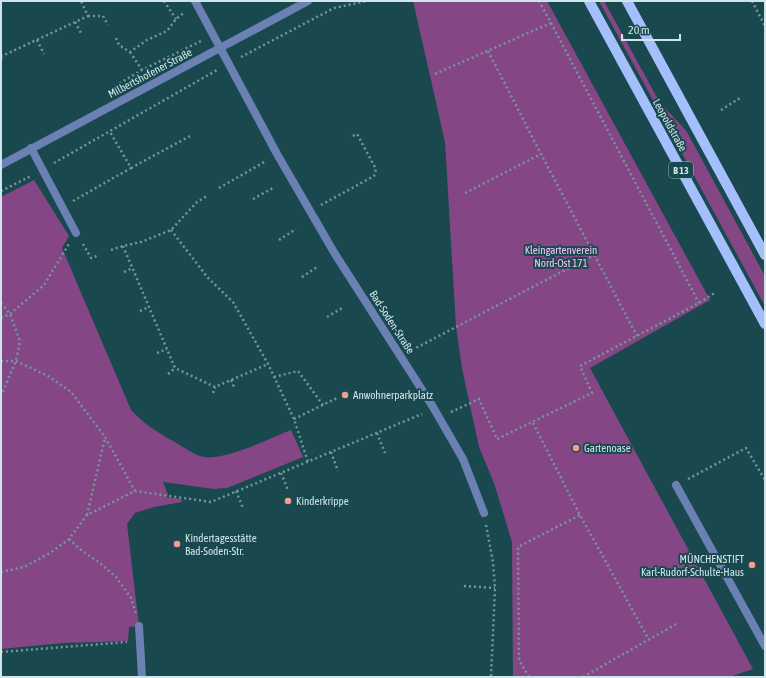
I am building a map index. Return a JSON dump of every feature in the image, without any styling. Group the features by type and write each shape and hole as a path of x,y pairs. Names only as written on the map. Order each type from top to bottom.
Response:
{"main road":[{"name":"Leopoldstraße","path":"589,1 765,324"},
{"name":"Leopoldstraße","path":"627,1 765,255"}],"street":[{"name":"Milbertshofener Straße","path":"1,165 221,49 308,1"},
{"name":"Bad-Soden-Straße","path":"196,2 277,154 335,254 433,407 463,459 484,513"},
{"path":"31,148 76,233"},
{"path":"676,485 765,646"},
{"path":"139,626 142,677"}],"path":[{"path":"81,1 88,16"},
{"path":"164,1 176,20"},
{"path":"1,191 110,132 229,63 334,8 367,1"},
{"path":"539,1 699,303"},
{"path":"752,1 765,26"},
{"path":"130,52 147,40 167,31 176,20 196,2"},
{"path":"1,60 2,56 88,16 103,16 108,25"},
{"path":"75,22 81,33"},
{"path":"435,74 551,23"},
{"path":"116,38 120,45 130,52 142,70"},
{"path":"37,40 44,54"},
{"path":"488,51 637,336"},
{"path":"721,110 740,98"},
{"path":"110,132 132,168"},
{"path":"310,211 374,176 376,169 357,134 350,137"},
{"path":"62,207 190,136"},
{"path":"219,188 277,154"},
{"path":"465,193 541,154"},
{"path":"253,199 273,188"},
{"path":"111,250 141,242 171,230 197,202 207,196"},
{"path":"279,240 296,229"},
{"path":"171,230 208,278 233,302 268,364 294,420 308,462"},
{"path":"1,318 10,314 44,285 76,233 91,258 97,256"},
{"path":"124,246 174,368 215,387"},
{"path":"400,356 594,255"},
{"path":"302,277 317,266"},
{"path":"124,272 133,268"},
{"path":"439,418 479,399 497,439 533,423 592,393 580,366 699,303 716,292"},
{"path":"1,303 10,314 20,341 16,361 1,396"},
{"path":"140,311 149,307"},
{"path":"327,317 344,307"},
{"path":"157,353 167,349"},
{"path":"1,361 16,361 48,376 71,392 105,437 135,491"},
{"path":"213,393 215,387 268,364"},
{"path":"168,374 174,368"},
{"path":"274,377 298,371 323,406"},
{"path":"231,380 234,387"},
{"path":"294,420 337,398"},
{"path":"87,515 135,491 210,502 418,416 433,407"},
{"path":"533,423 580,515 649,640"},
{"path":"377,433 385,453"},
{"path":"1,572 24,567 50,553 69,539 87,515 105,437"},
{"path":"676,485 746,448 765,480"},
{"path":"331,452 338,471"},
{"path":"281,473 288,490"},
{"path":"236,491 243,508"},
{"path":"484,513 493,562 494,588 491,677"},
{"path":"529,677 519,660 518,547 580,515"},
{"path":"69,539 81,550 100,562 116,577 131,598 139,626"},
{"path":"464,586 494,588"},
{"path":"583,677 678,623"},
{"path":"1,652 140,641"}],"green space":[{"name":"Kleingartenverein Nord-Ost 171","path":"413,1 547,1 710,300 590,368 753,669 729,677 513,677 512,542 494,483 479,447 462,368 456,326 445,142"},
{"path":"599,1 604,1 659,101 687,132 765,276 765,306"},
{"path":"34,180 69,236 62,248 131,410 156,431 200,456 221,456 233,453 259,444 291,430 303,457 227,488 214,489 163,482 168,495 166,497 181,499 182,502 154,507 135,513 127,524 139,626 129,627 128,641 63,643 1,649 1,197"}],"place":[{"name":"Anwohnerparkplatz","path":"345,395"},
{"name":"Gartenoase","path":"576,448"},
{"name":"Kinderkrippe","path":"288,501"},
{"name":"Kindertagesstätte Bad-Soden-Str.","path":"177,544"},
{"name":"MÜNCHENSTIFT Karl-Rudorf-Schulte-Haus","path":"752,565"}]}
